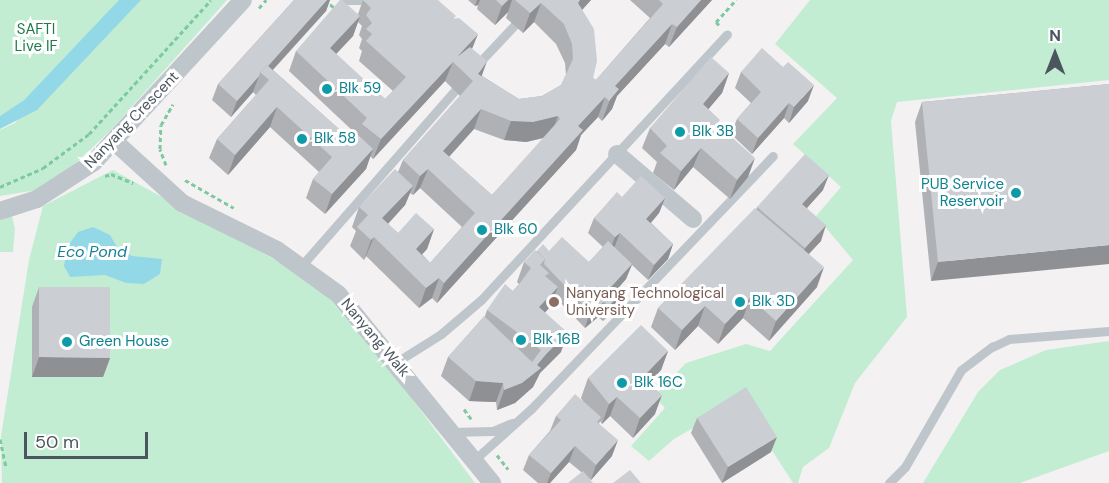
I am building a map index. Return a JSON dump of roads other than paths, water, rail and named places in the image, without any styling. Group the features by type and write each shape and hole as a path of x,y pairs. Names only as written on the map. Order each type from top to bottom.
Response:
{"street":[{"name":"Nanyang Crescent","path":"0,212 27,203 75,178 115,142 245,4"},
{"name":"Nanyang Walk","path":"115,142 182,203 302,265 354,310 492,483"},
{"path":"617,154 693,219"}],"lane":[{"path":"345,0 370,0"},
{"path":"302,265 538,0"},
{"path":"395,363 441,334 481,300 727,34"},
{"path":"473,461 531,409 773,156"},
{"path":"0,201 27,203"},
{"path":"889,483 905,467 962,370 992,347 1009,339 1109,331"},
{"path":"450,432 493,432 531,409"}],"water":[{"path":"119,0 141,0 37,110 0,129 0,116 24,100"},
{"name":"Eco Pond","path":"93,227 110,235 117,247 132,256 162,259 160,274 144,284 126,283 105,275 70,277 64,266 67,247 78,232"}],"place":[{"name":"Blk 59","path":"327,89"},
{"name":"Blk 3B","path":"680,132"},
{"name":"Blk 58","path":"302,139"},
{"name":"PUB Service Reservoir","path":"1016,193"},
{"name":"Blk 60","path":"482,230"},
{"name":"Nanyang Technological University","path":"554,302"},
{"name":"Blk 3D","path":"740,302"},
{"name":"Blk 16B","path":"521,340"},
{"name":"Green House","path":"67,342"},
{"name":"Blk 16C","path":"622,383"}],"park label":[{"name":"SAFTI Live IF","path":"36,38"}]}
